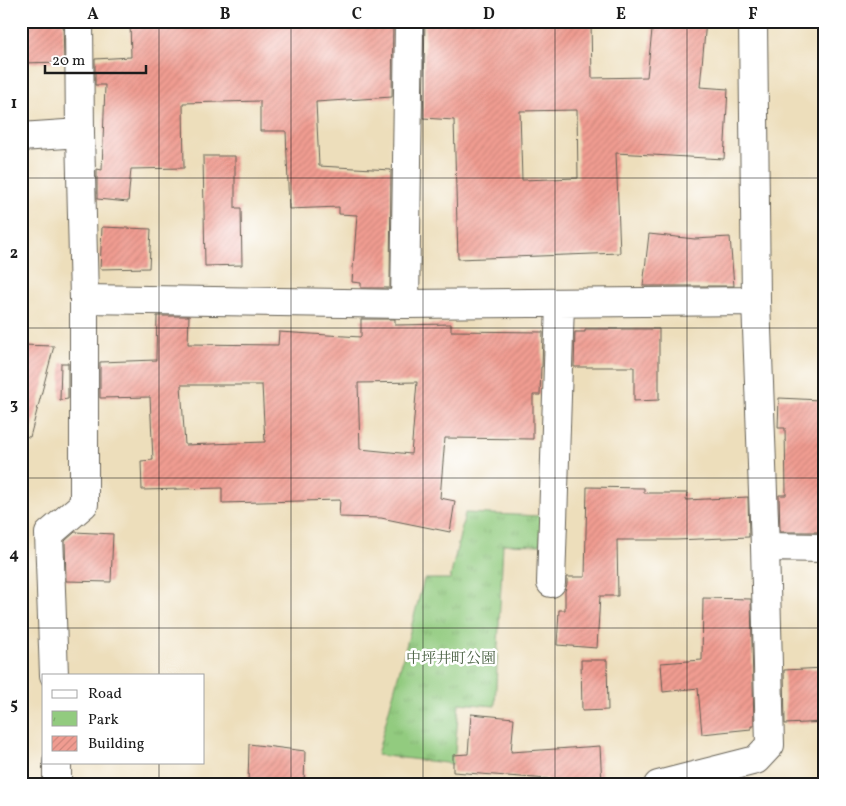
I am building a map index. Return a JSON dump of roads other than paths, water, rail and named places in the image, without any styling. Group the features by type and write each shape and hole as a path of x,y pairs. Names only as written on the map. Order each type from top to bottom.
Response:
{"street":[{"path":"54,674 48,534 84,504 84,299 79,21"},
{"path":"405,304 409,21"},
{"path":"658,785 756,760 770,745 756,301 753,21"},
{"path":"21,137 80,133"},
{"path":"84,299 405,304 756,301"},
{"path":"551,583 560,302"},
{"path":"765,547 825,548"},
{"path":"56,764 57,785"}],"park label":[{"name":"中坪井町公園","path":"451,658"}]}
